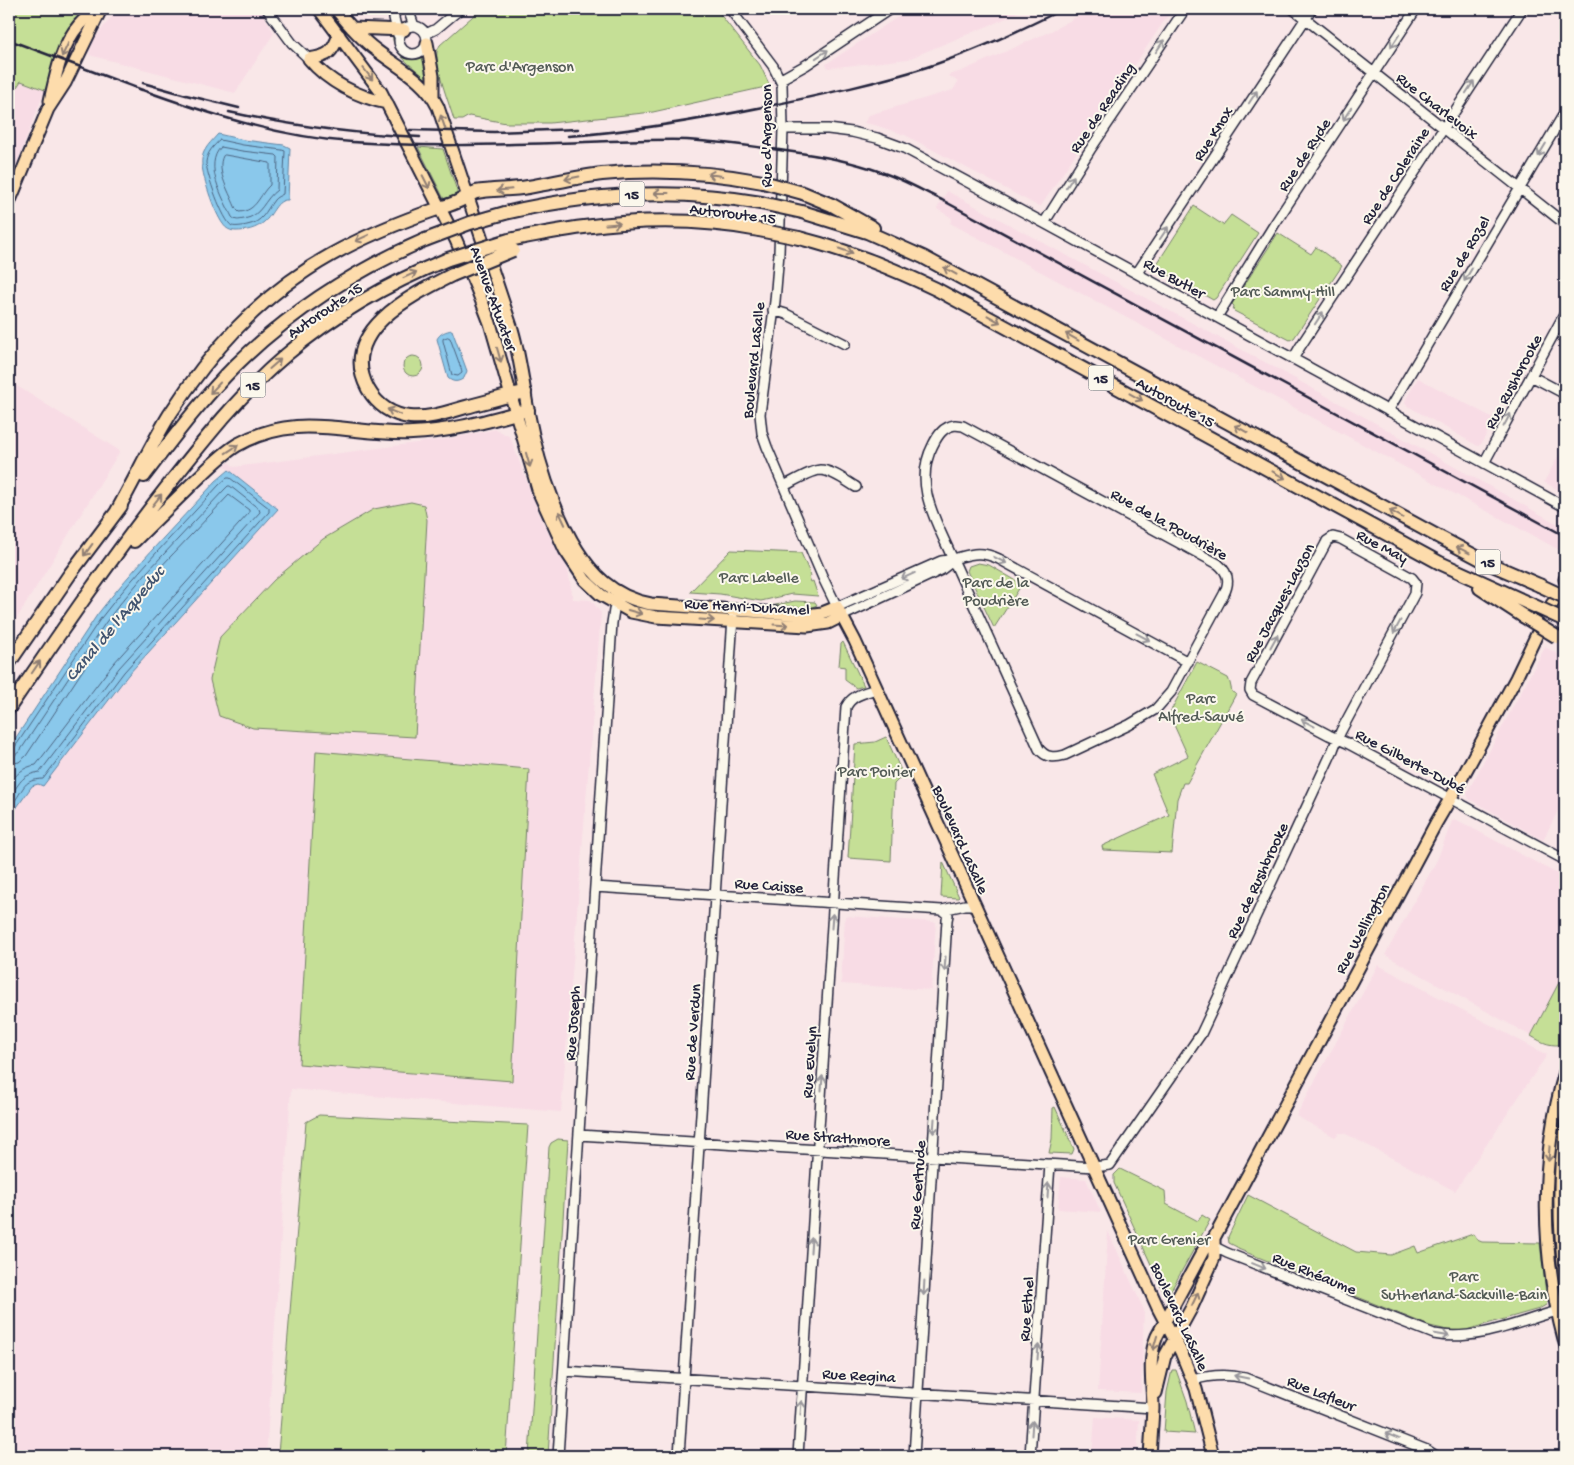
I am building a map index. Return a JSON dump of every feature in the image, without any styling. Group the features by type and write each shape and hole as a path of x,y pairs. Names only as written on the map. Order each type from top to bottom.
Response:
{"highway":[{"path":"117,511 170,415 219,348 253,312 293,279 341,249 372,233 459,201 477,192 523,188 585,176 640,172 711,174 763,182 803,193 832,205 907,249"},
{"name":"Autoroute 15","path":"9,663 70,574 196,410 235,367 261,342 308,305 345,280 385,258 470,223 505,213 570,200 627,194 690,194 726,197 761,203 802,212 867,232 907,249 1438,537 1490,564 1565,597"},
{"name":"Autoroute 15","path":"9,708 152,506 230,409 273,366 310,336 356,305 400,280 448,259 511,245 565,230 601,225 657,222 704,223 759,230 832,246 888,267 936,289 1440,563 1565,620"},
{"path":"511,245 403,302 385,316 372,329 365,343 362,357 362,372 368,389 383,407 398,414 414,417 441,414 525,392"},
{"path":"107,567 216,461 236,446 258,435 280,429 305,426 398,434 429,432 456,428 522,412"},
{"path":"1440,563 1561,640"}],"main road":[{"path":"48,109 64,50 77,27 96,9"},
{"path":"9,203 48,109 101,9"},
{"name":"Avenue Atwater","path":"319,9 376,85 387,103 440,208 477,289 495,340 511,395 522,412"},
{"name":"Avenue Atwater","path":"336,9 352,28 376,50 414,77 433,97 444,125 520,357 525,392 522,412 539,493 565,550 585,580 601,595 619,599"},
{"path":"352,28 384,29 400,25"},
{"path":"339,35 329,54 309,59 318,70 335,82 372,100 387,103"},
{"path":"427,39 433,76 433,97"},
{"name":"Rue Henri-Duhamel","path":"619,599 651,604 806,615 840,611"},
{"name":"Rue Henri-Duhamel","path":"619,599 637,613 656,617 732,622 807,626 828,623 840,611"},
{"name":"Boulevard LaSalle","path":"840,611 1193,1380 1213,1456"},
{"name":"Rue Wellington","path":"1150,1456 1153,1408 1152,1368 1157,1336 1204,1249 1212,1243 1538,634"},
{"path":"1565,1072 1558,1095 1551,1136 1547,1191 1547,1237 1550,1270 1565,1343"},
{"path":"1565,1131 1559,1204 1565,1279"},
{"name":"Rue Wellington","path":"1153,1408 1166,1356 1192,1307 1214,1258 1212,1243"}],"street":[{"path":"267,9 292,43 309,59"},
{"path":"408,9 400,25 402,49 411,54 421,52 427,39 436,29 460,9"},
{"name":"Rue d'Argenson","path":"730,9 781,79 783,129 780,220"},
{"path":"781,79 801,68 890,9"},
{"name":"Rue de Reading","path":"1044,223 1085,158 1185,9"},
{"name":"Rue Charlevoix","path":"1293,9 1565,224"},
{"name":"Rue Knox","path":"1137,273 1312,9"},
{"name":"Rue de Ryde","path":"1216,317 1416,9"},
{"name":"Rue de Coleraine","path":"1293,359 1522,9"},
{"path":"400,25 421,28 427,39"},
{"name":"Rue de Rozel","path":"1388,410 1565,112"},
{"name":"Rue Butler","path":"783,129 839,130 864,135 890,142 924,158 1565,508"},
{"name":"Boulevard LaSalle","path":"780,220 778,267 760,419 764,439 823,578 840,611"},
{"path":"773,310 786,314 845,344"},
{"name":"Rue Rushbrooke","path":"1484,463 1565,313"},
{"path":"1531,376 1565,394"},
{"name":"Rue de la Poudrière","path":"963,426 1223,567 1229,581 1227,588 1188,662 1167,697 1149,714 1065,755 1058,757 1046,756 1039,749 930,507 924,471 930,451 938,435 946,427 963,426"},
{"path":"784,486 820,470 832,473 856,486"},
{"name":"Rue May","path":"1333,537 1341,539 1408,575 1416,583"},
{"name":"Rue Jacques-Lauzon","path":"1251,683 1327,541 1333,537"},
{"name":"Rue Henri-Duhamel","path":"840,611 941,570 954,560 974,553 990,555 1188,662"},
{"name":"Rue de Rushbrooke","path":"1094,1167 1107,1167 1112,1162 1201,1034 1338,738 1415,593 1416,583"},
{"name":"Rue Joseph","path":"558,1456 612,623 613,612 619,599"},
{"name":"Rue de Verdun","path":"679,1456 733,610"},
{"name":"Rue Gilberte-Dubé","path":"1251,683 1250,690 1253,695 1338,738 1565,860"},
{"name":"Rue Evelyn","path":"798,1456 846,708 849,701 855,696 876,689"},
{"name":"Rue Caisse","path":"595,887 945,912 964,905 975,905"},
{"name":"Rue Gertrude","path":"914,1456 945,912"},
{"name":"Rue Strathmore","path":"579,1135 1094,1167"},
{"name":"Rue Ethel","path":"1030,1456 1050,1164"},
{"name":"Rue Rhéaume","path":"1212,1243 1434,1334 1456,1337 1476,1334 1557,1311"},
{"name":"Rue Regina","path":"564,1371 1153,1408"},
{"name":"Rue Lafleur","path":"1193,1380 1215,1375 1245,1378 1427,1450 1436,1456"}],"shaded area":[{"path":"118,9 260,9 274,33 235,93 89,55 94,39"},
{"path":"910,9 1023,9 1007,18 908,59 828,68 826,64"},
{"path":"1091,9 1172,9 1041,206 905,135 864,123 869,115 953,90 958,82 948,75 962,71 1051,31"},
{"path":"21,81 45,90 16,165 13,164 9,174 9,99"},
{"path":"947,191 1283,372 1565,528 1565,549 1563,552 950,223 952,218 937,209"},
{"path":"1418,378 1495,419 1481,444 1476,445 1406,405 1406,399"},
{"path":"9,381 120,451 9,631"},
{"path":"496,429 510,437 542,521 568,570 573,599 591,600 601,613 561,1112 291,1089 266,1456 9,1456 9,807 15,809 29,788 34,784 38,784 128,675 278,509 224,466 229,462 234,467 447,439"},
{"path":"1565,444 1565,494 1544,482"},
{"path":"1545,647 1565,658 1565,797 1543,840 1469,799 1467,793"},
{"path":"1457,820 1565,878 1565,971 1531,1036 1385,955 1437,860 1452,821"},
{"path":"845,916 936,922 931,990 841,984"},
{"path":"1378,965 1547,1055 1455,1191 1344,1133 1339,1133 1335,1137 1296,1116"},
{"path":"1061,1177 1086,1179 1101,1212 1058,1209"},
{"path":"1108,1231 1144,1310 1141,1393 1098,1391"},
{"path":"1095,1417 1139,1420 1137,1456 1092,1456"}],"green space":[{"path":"9,9 86,9 69,30 45,90 21,81 9,99"},
{"name":"Parc d'Argenson","path":"481,9 716,9 760,65 770,86 653,112 550,123 506,123 469,116 462,120 454,120 439,71 437,52 440,45"},
{"path":"392,33 394,33 396,45 401,55 409,60 422,58 425,61 428,78 425,78 399,54 393,41"},
{"path":"418,147 443,149 457,191 457,197 444,199"},
{"name":"Parc Sammy-Hill","path":"1194,206 1223,225 1231,215 1258,233 1213,300 1155,267"},
{"name":"Parc Sammy-Hill","path":"1278,233 1311,254 1316,247 1342,266 1294,338 1290,340 1234,311 1232,304"},
{"path":"413,356 420,359 423,366 420,373 413,376 406,373 403,366 406,359"},
{"path":"411,502 424,505 427,520 415,737 253,728 219,716 210,680 220,637 274,580 323,539 374,509"},
{"name":"Parc Labelle","path":"731,550 801,553 818,596 792,594 761,601 720,594 690,592"},
{"name":"Parc de la Poudrière","path":"978,563 989,565 1022,584 994,628 967,571 969,566"},
{"path":"795,601 815,602 817,605 805,610 766,607"},
{"path":"843,642 864,686 856,688 845,680 845,667 839,666 841,644"},
{"name":"Parc Alfred-Sauvé","path":"1197,662 1228,678 1232,692 1236,694 1187,783 1183,783 1177,799 1172,853 1103,850 1102,846 1169,815 1152,774 1188,756 1169,714"},
{"name":"Parc Poirier","path":"886,737 903,775 894,784 891,861 848,858 855,744 875,742"},
{"path":"316,751 529,769 512,1081 299,1064"},
{"path":"943,862 959,897 958,898 941,897"},
{"path":"1565,971 1565,1044 1551,1045 1531,1036"},
{"path":"1565,1092 1556,1156 1554,1192 1557,1263 1562,1298 1560,1299 1550,1216 1555,1144"},
{"path":"1055,1107 1074,1149 1072,1154 1049,1153 1052,1139 1053,1108"},
{"path":"319,1115 528,1125 506,1456 313,1456 278,1454 306,1122"},
{"path":"558,1139 568,1140 548,1456 529,1456 549,1147 551,1143"},
{"name":"Parc Grenier","path":"1120,1169 1165,1191 1166,1204 1198,1221 1202,1215 1210,1220 1169,1294 1164,1293 1114,1183 1114,1175"},
{"name":"Parc Sutherland-Sackville-Bain","path":"1248,1195 1356,1252 1391,1255 1415,1246 1418,1253 1473,1234 1477,1240 1482,1242 1540,1243 1546,1305 1539,1309 1466,1330 1452,1331 1430,1326 1238,1249 1229,1243 1228,1237"},
{"path":"1172,1370 1176,1370 1187,1401 1195,1434 1164,1432 1167,1392"}],"water":[{"path":"218,134 244,140 284,145 290,148 288,200 280,202 267,219 254,228 230,230 224,226 212,202 203,173 202,159 206,149"},
{"path":"452,330 467,371 464,378 456,381 448,378 437,339 443,333"},
{"name":"Canal de l'Aqueduc","path":"229,470 278,509 128,675 43,786 38,784 32,786 15,810 9,807 9,748 97,615 170,531 216,481"}],"railway":[{"path":"568,136 645,128 696,120 870,83 962,55 1063,9"},
{"path":"9,40 142,90"},
{"path":"143,83 239,108"},
{"path":"137,88 216,115 270,129 324,139 403,145 687,140 736,144 809,154 867,167 911,184 942,200 1565,536"},
{"path":"229,112 324,129 420,137"},
{"path":"410,130 494,132 578,129"}]}
